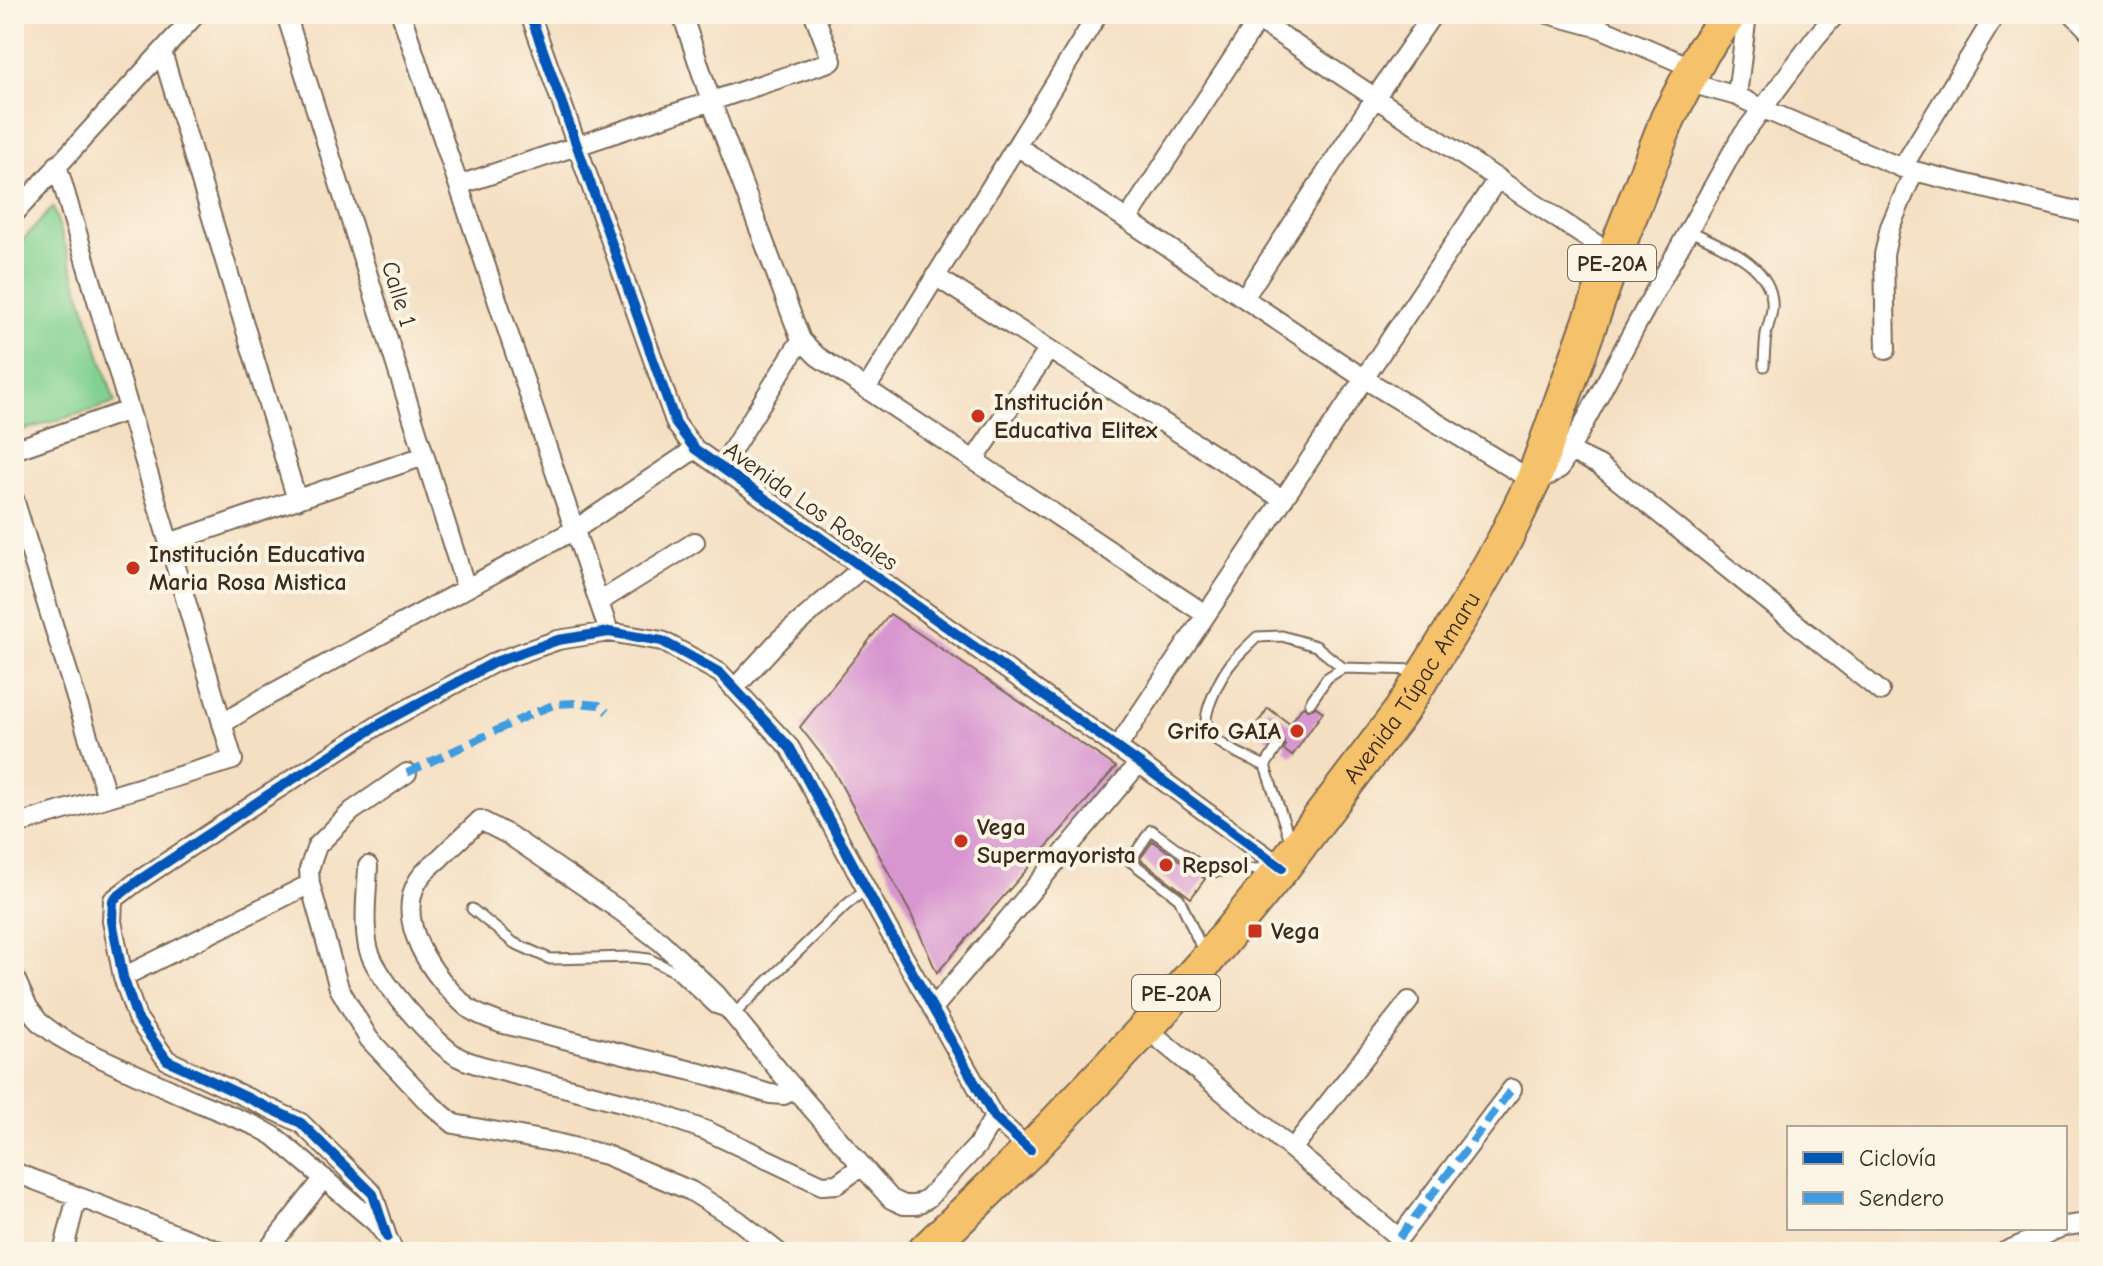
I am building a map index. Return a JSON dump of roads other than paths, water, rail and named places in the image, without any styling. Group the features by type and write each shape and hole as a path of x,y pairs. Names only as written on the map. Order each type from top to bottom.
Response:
{"highway":[{"name":"Avenida Túpac Amaru","path":"924,1252 1030,1150 1207,959 1288,860 1401,711 1467,606 1533,481 1614,256 1668,118 1703,51 1730,14"}],"street":[{"path":"14,214 196,14"},
{"name":"Calle 1","path":"286,14 466,588"},
{"path":"401,14 609,632"},
{"name":"Avenida Los Rosales","path":"530,14 676,424 695,449 1117,748 1288,860"},
{"path":"682,14 711,101 801,340 817,356 1205,614"},
{"path":"459,185 832,61 814,14"},
{"path":"866,389 1098,14"},
{"path":"1244,298 1433,14"},
{"path":"1548,14 1600,28 1761,108 1908,170 2089,214"},
{"path":"1737,96 1747,14"},
{"path":"1017,146 1363,378 1533,481 1560,468 1719,174 1761,108 1836,14"},
{"path":"1886,350 1884,255 1908,170 1996,14"},
{"path":"2073,14 2089,31"},
{"path":"1127,220 1257,16 1614,256"},
{"path":"162,52 297,500"},
{"path":"14,825 233,760 57,165"},
{"path":"1117,748 1498,178"},
{"path":"935,276 1282,499"},
{"path":"722,466 801,340"},
{"path":"974,460 1049,349"},
{"path":"14,450 129,410"},
{"path":"222,724 262,699 576,529 695,449"},
{"path":"1570,451 1599,465 1880,691"},
{"path":"169,543 424,456"},
{"path":"14,499 107,797"},
{"path":"599,602 695,542"},
{"path":"734,689 780,639 863,567"},
{"path":"390,1245 373,1194 301,1123 167,1060 137,1018 123,977 112,921 113,900 380,724 495,662 558,640 609,632 662,641 720,673 790,748 994,1117 1030,1150"},
{"path":"934,1007 1139,763"},
{"path":"407,773 352,811 317,846 309,869 310,884 339,988 369,1039 428,1102 454,1124 606,1155 691,1191 739,1221 778,1252"},
{"path":"793,1088 784,1095 770,1094 708,1075 500,1023 470,1010 428,964 412,926 410,902 421,876 480,820 509,835 642,927 672,952 716,994 793,1088 891,1199 904,1205 916,1205 944,1183 977,1146 994,1117"},
{"path":"368,866 366,923 369,950 384,979 407,1007 440,1043 460,1058 641,1107 707,1131 822,1185 837,1184 862,1166"},
{"path":"123,977 310,884"},
{"path":"14,976 28,1007 39,1022 58,1036 274,1136 375,1222 390,1245"},
{"path":"1292,1149 1409,1001"},
{"path":"1146,1028 1399,1238 1512,1089"},
{"path":"14,1172 221,1252"},
{"path":"266,1252 324,1178"},
{"path":"63,1252 77,1197"},
{"path":"2067,1226 2089,1223"},
{"path":"2004,1252 2055,1230"}],"lane":[{"path":"1690,231 1752,265 1771,286 1772,308 1764,366"},
{"path":"1265,766 1217,741 1207,730 1211,700 1232,661 1257,637 1282,636 1316,646 1343,668"},
{"path":"1310,703 1327,678 1343,668 1426,670"},
{"path":"1207,959 1181,895 1151,872 1130,861 1151,830 1197,868 1209,872 1288,860 1265,766 1278,746"},
{"path":"472,909 514,943 550,959 649,959 674,971 714,1008 730,1012 866,889"}],"place":[{"name":"Institución Educativa Elitex","path":"978,416"},
{"name":"Institución Educativa Maria Rosa Mistica","path":"133,568"},
{"name":"Grifo GAIA","path":"1297,731"},
{"name":"Vega Supermayorista","path":"961,841"},
{"name":"Repsol","path":"1166,865"},
{"name":"Vega","path":"1255,931"}]}
